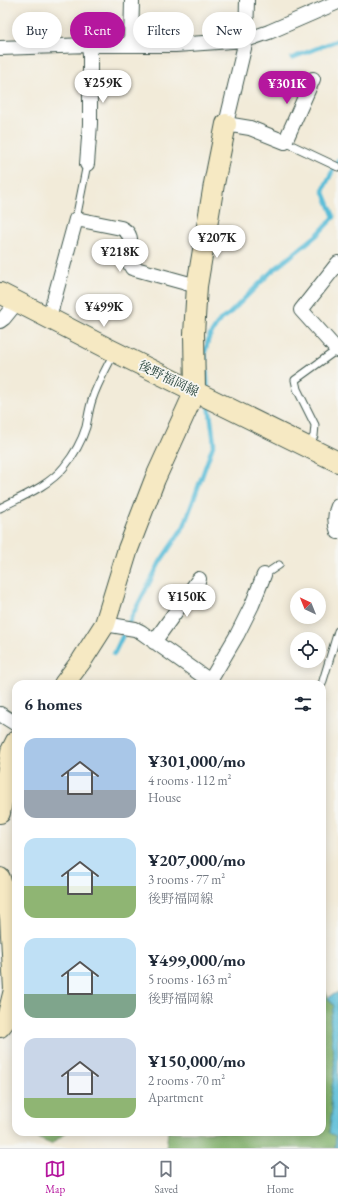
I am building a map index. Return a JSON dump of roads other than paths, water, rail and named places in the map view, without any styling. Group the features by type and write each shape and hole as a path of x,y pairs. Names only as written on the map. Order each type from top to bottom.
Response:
{"street":[{"path":"130,45 132,0"},
{"path":"247,0 247,12"},
{"path":"256,37 338,2"},
{"path":"125,45 175,45 202,43"},
{"path":"0,48 70,46"},
{"path":"87,164 90,124 89,48"},
{"path":"67,680 105,624 130,542 155,479 195,391 194,334 197,286 214,184 226,124 244,48"},
{"path":"226,124 250,128 285,142 313,79"},
{"path":"49,318 76,220 121,228 127,231 131,238 128,256 129,263 132,268 197,286"},
{"path":"337,350 301,310 338,263"},
{"path":"0,320 4,318 9,298"},
{"name":"後野福岡線","path":"9,298 338,462"},
{"path":"338,506 335,512 334,524 338,532"},
{"path":"211,680 237,635 252,605 264,575"},
{"path":"154,642 198,578"},
{"path":"105,624 135,630 209,680"},
{"path":"0,714 12,722"},
{"path":"0,813 2,784 12,749"},
{"path":"0,878 10,917 12,954"},
{"path":"0,1027 7,1018 12,998"}],"lane":[{"path":"285,142 338,167"},
{"path":"76,220 87,164"},
{"path":"308,447 314,436 315,425 297,389 295,380 337,350"},
{"path":"0,508 39,487 64,467 76,448 85,429 91,402 115,352"},
{"path":"264,575 280,565"},
{"path":"323,680 338,631"}],"water":[{"path":"338,992 338,1148 335,1148 336,1136 329,1133 332,1109 330,1098 335,1069 330,1019 334,1006 328,998"}],"waterway":[{"path":"292,58 338,40"},
{"path":"208,392 205,352 209,337 220,320 229,314 271,272 317,235 334,217 323,190 338,160"},
{"path":"114,654 160,562 184,526 214,443 209,405"}]}
